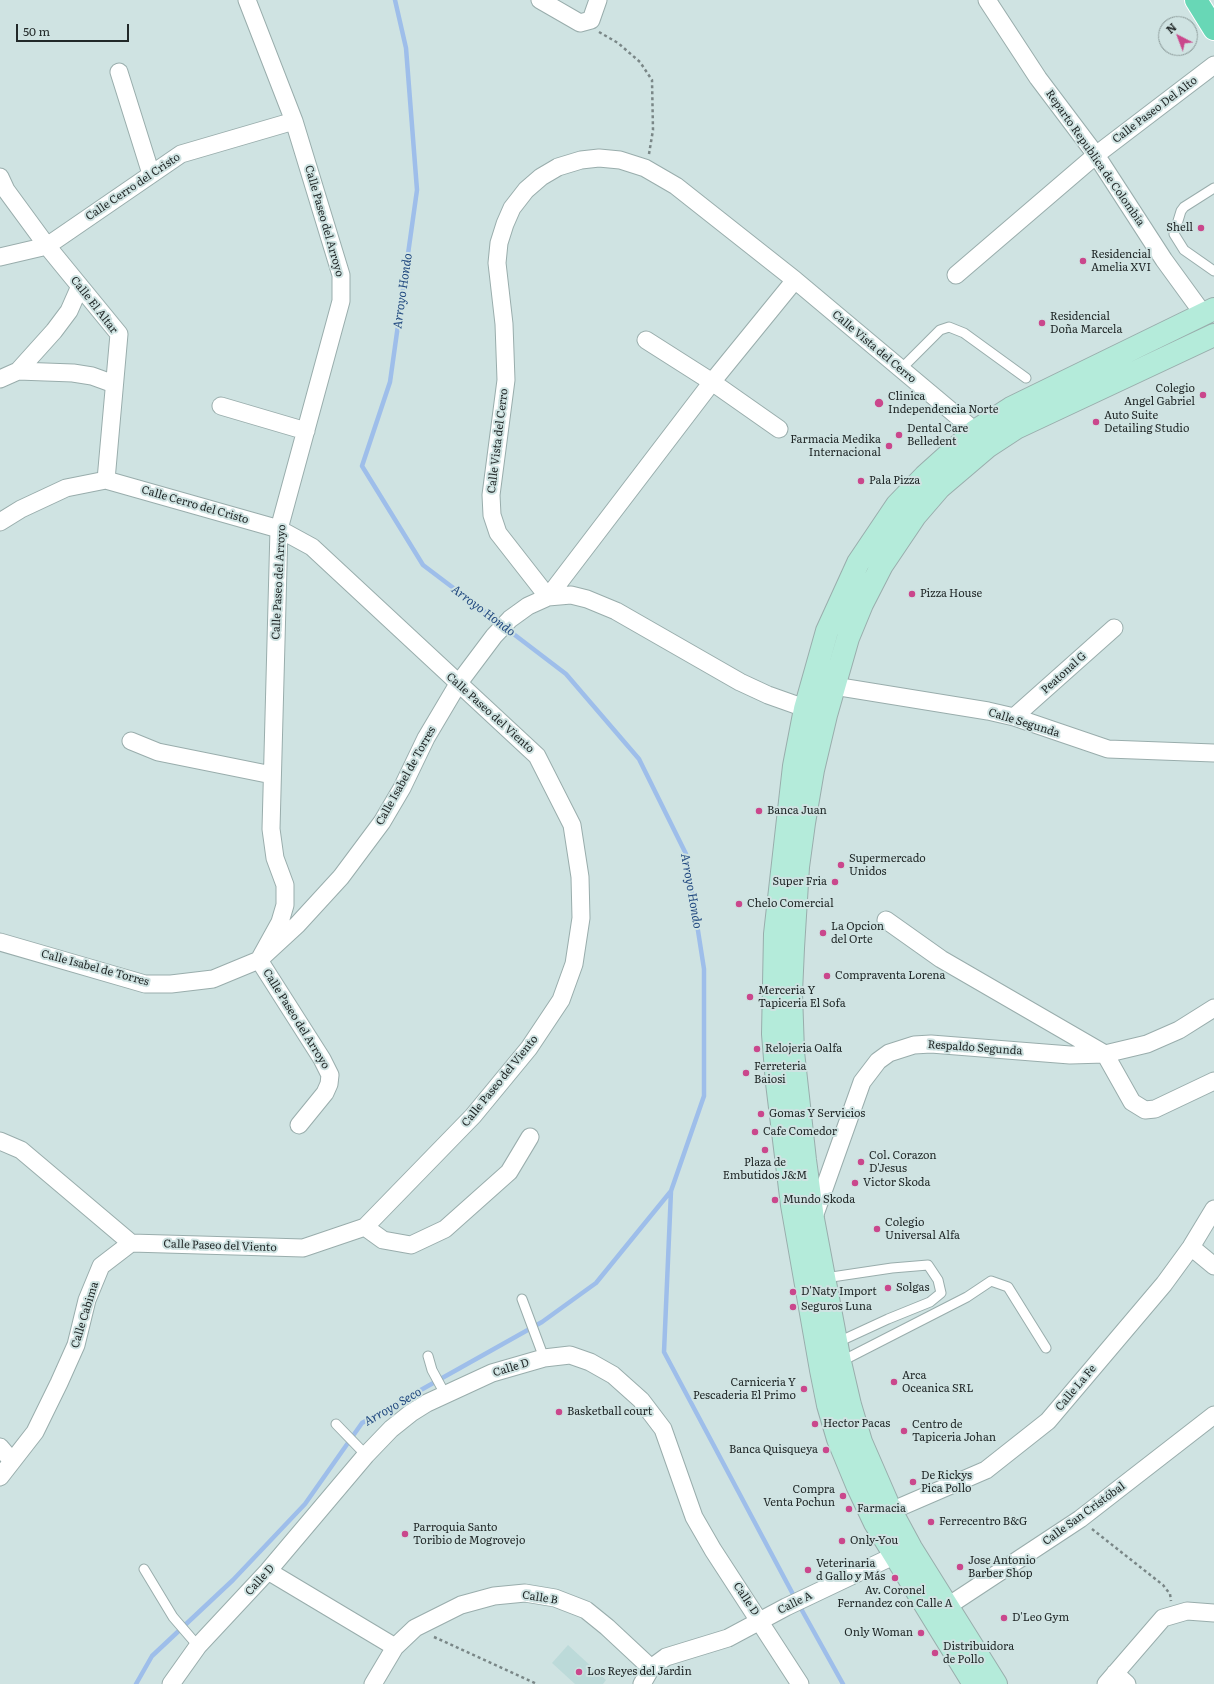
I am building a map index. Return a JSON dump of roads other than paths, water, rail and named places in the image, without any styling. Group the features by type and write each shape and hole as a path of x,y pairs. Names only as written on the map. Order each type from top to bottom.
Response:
{"main road":[{"path":"1196,0 1214,29"},
{"path":"996,1684 948,1606 869,1510 838,1439 828,1405 831,1351 825,1278 813,1219 798,1097 793,1052 791,993 798,867 813,770 826,715 848,638 862,604 898,538 981,439 1011,408 1209,312"},
{"path":"974,1684 903,1552 891,1511 861,1442 831,1351 792,1205 777,1083 773,1034 775,934 794,766 805,709 827,631 858,563 897,505 925,476 981,439 1016,428 1214,335"}],"street":[{"name":"Calle Paseo del Arroyo","path":"247,0 294,121 341,275 341,300 279,529 271,829 275,858 285,885 285,905 280,922 259,960 322,1059 330,1076 329,1084 325,1093 299,1124"},
{"path":"540,0 580,23 592,20 598,0"},
{"name":"Reparto Republica de Colombia","path":"987,0 1038,78 1096,155 1164,260 1209,312"},
{"name":"Calle Paseo Del Alto","path":"956,275 1096,155 1214,65"},
{"path":"120,72 151,174"},
{"name":"Calle Cerro del Cristo","path":"0,257 47,246 181,154 294,121"},
{"name":"Calle Vista del Cerro","path":"548,597 498,533 492,515 491,502 506,380 504,324 497,263 499,243 512,208 526,190 541,177 558,167 580,160 599,158 620,160 645,168 676,186 795,280 901,369 981,439"},
{"name":"Calle El Altar","path":"0,177 6,190 47,246 119,334 106,480"},
{"path":"548,597 712,382 795,280"},
{"path":"18,371 63,320 74,301 80,286"},
{"path":"646,340 712,382 779,429"},
{"path":"0,378 18,371 73,373 92,376 114,384"},
{"path":"221,406 306,431"},
{"name":"Calle Cerro del Cristo","path":"0,522 21,509 66,488 106,480 279,529"},
{"name":"Calle Paseo del Viento","path":"131,1243 303,1248 365,1227 473,1116 529,1048 561,1000 574,964 581,918 580,876 572,825 537,756 312,547 279,529"},
{"path":"548,597 571,595 587,599 616,611 740,682 805,709 826,715"},
{"name":"Calle Isabel de Torres","path":"0,942 145,984 171,984 213,979 259,960 297,925 341,877 382,822 402,788 426,738 458,684 482,651 510,619 528,606 548,597"},
{"name":"Peatonal G","path":"1014,717 1114,628"},
{"name":"Calle Segunda","path":"834,686 988,711 1014,717 1108,749 1214,754"},
{"path":"130,741 158,752 272,775"},
{"path":"886,920 941,959 1105,1054 1132,1102 1146,1110 1155,1109 1214,1081"},
{"name":"Respaldo Segunda","path":"813,1219 862,1082 878,1061 889,1054 914,1046 931,1044 1063,1054 1105,1054 1147,1044 1179,1030 1214,1008"},
{"path":"365,1227 383,1240 411,1245 445,1229 509,1172 530,1137"},
{"path":"0,1141 21,1150 131,1243"},
{"name":"Calle La Fe","path":"891,1511 986,1470 1048,1421 1164,1284 1191,1247 1214,1209"},
{"name":"Calle Cabima","path":"0,1478 35,1432 59,1383 76,1345 87,1300 101,1266 131,1243"},
{"path":"1191,1247 1214,1266"},
{"name":"Calle D","path":"171,1684 193,1640 268,1571 362,1451 411,1412 444,1391 492,1373 544,1358 570,1355 590,1362 613,1375 641,1400 663,1429 694,1516 713,1550 760,1620 800,1684"},
{"name":"Calle San Cristóbal","path":"948,1606 1080,1519 1214,1416"},
{"path":"0,1447 12,1461"},
{"name":"Calle A","path":"642,1684 651,1668 666,1657 728,1638 786,1607 903,1552"},
{"path":"268,1571 395,1647"},
{"name":"Calle B","path":"373,1684 395,1647 415,1628 461,1605 494,1596 525,1593 555,1598 586,1610 607,1626 651,1668"},
{"path":"1116,1680 1163,1618 1187,1611 1214,1613"}],"lane":[{"path":"1214,188 1184,207 1181,211 1174,234 1184,250 1214,271"},
{"path":"901,369 940,330 949,327 964,333 1026,378"},
{"path":"825,1278 892,1268 928,1266 938,1280 941,1293 930,1302 888,1319 831,1351"},
{"path":"831,1351 967,1297 991,1281 1008,1287 1046,1348"},
{"path":"522,1299 544,1358"},
{"path":"428,1356 432,1370 444,1391"},
{"path":"336,1424 362,1451"},
{"path":"144,1569 173,1617 193,1640"}],"waterway":[{"name":"Arroyo Hondo","path":"395,0 406,48 417,190 390,382 362,466 423,565 501,624"},
{"name":"Arroyo Hondo","path":"507,629 566,674 639,759 686,854 704,969 704,1096 671,1191 664,1352 795,1598"},
{"name":"Arroyo Seco","path":"136,1684 152,1656 233,1580 305,1504 362,1423 542,1322 596,1283 671,1191"},
{"path":"799,1605 843,1684"}],"place":[{"name":"Shell","path":"1201,228"},
{"name":"Residencial Amelia XVI","path":"1083,261"},
{"name":"Residencial Doña Marcela","path":"1042,323"},
{"name":"Colegio Angel Gabriel","path":"1203,395"},
{"name":"Clinica Independencia Norte","path":"879,403"},
{"name":"Auto Suite Detailing Studio","path":"1096,422"},
{"name":"Dental Care Belledent","path":"899,435"},
{"name":"Farmacia Medika Internacional","path":"889,446"},
{"name":"Pala Pizza","path":"861,481"},
{"name":"Pizza House","path":"912,594"},
{"name":"Banca Juan","path":"759,811"},
{"name":"Supermercado Unidos","path":"841,865"},
{"name":"Super Fria","path":"835,882"},
{"name":"Chelo Comercial","path":"739,904"},
{"name":"La Opcion del Orte","path":"823,933"},
{"name":"Compraventa Lorena","path":"827,976"},
{"name":"Merceria Y Tapiceria El Sofa","path":"750,997"},
{"name":"Relojeria Oalfa","path":"757,1049"},
{"name":"Ferreteria Baiosi","path":"746,1073"},
{"name":"Gomas Y Servicios","path":"761,1114"},
{"name":"Cafe Comedor","path":"755,1132"},
{"name":"Plaza de Embutidos J&M","path":"765,1150"},
{"name":"Col. Corazon D'Jesus","path":"861,1162"},
{"name":"Victor Skoda","path":"855,1183"},
{"name":"Mundo Skoda","path":"775,1200"},
{"name":"Colegio Universal Alfa","path":"877,1229"},
{"name":"Solgas","path":"888,1288"},
{"name":"D'Naty Import","path":"793,1292"},
{"name":"Seguros Luna","path":"793,1307"},
{"name":"Arca Oceanica SRL","path":"894,1382"},
{"name":"Carniceria Y Pescaderia El Primo","path":"804,1389"},
{"name":"Basketball court","path":"559,1412"},
{"name":"Hector Pacas","path":"815,1424"},
{"name":"Centro de Tapiceria Johan","path":"904,1431"},
{"name":"Banca Quisqueya","path":"826,1450"},
{"name":"De Rickys Pica Pollo","path":"913,1482"},
{"name":"Compra Venta Pochun","path":"843,1496"},
{"name":"Farmacia","path":"849,1509"},
{"name":"Ferrecentro B&G","path":"931,1522"},
{"name":"Parroquia Santo Toribio de Mogrovejo","path":"405,1534"},
{"name":"Only-You","path":"842,1541"},
{"name":"Jose Antonio Barber Shop","path":"960,1567"},
{"name":"Veterinaria d Gallo y Más","path":"808,1570"},
{"name":"Av. Coronel Fernandez con Calle A","path":"895,1578"},
{"name":"D'Leo Gym","path":"1004,1618"},
{"name":"Only Woman","path":"921,1633"},
{"name":"Distribuidora de Pollo","path":"935,1653"},
{"name":"Los Reyes del Jardin","path":"579,1672"}]}
